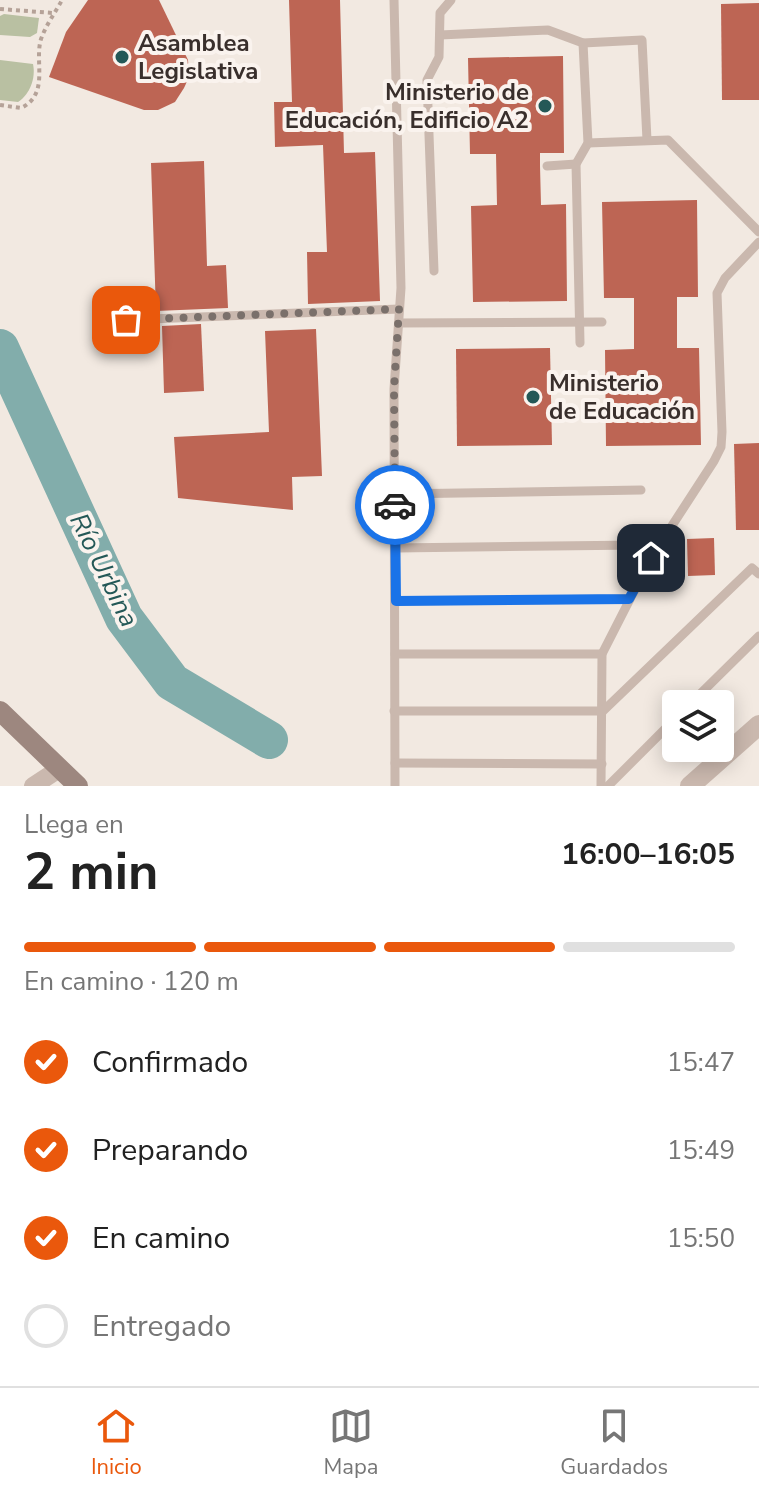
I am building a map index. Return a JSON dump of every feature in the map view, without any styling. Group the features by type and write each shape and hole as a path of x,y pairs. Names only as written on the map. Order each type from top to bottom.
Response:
{"main road":[{"path":"0,711 78,786"}],"street":[{"path":"696,783 759,725"},
{"path":"33,786 59,769"}],"lane":[{"path":"394,0 401,288 394,389 395,786"},
{"path":"434,271 427,78 439,57 441,10 451,0"},
{"path":"440,35 548,30 583,43 642,40 647,140"},
{"path":"580,343 576,164 588,143 583,43"},
{"path":"588,143 668,140 759,232"},
{"path":"547,166 576,164"},
{"path":"601,786 602,654 651,558 721,447 717,293 725,278 759,242"},
{"path":"126,320 399,309"},
{"path":"399,323 602,322"},
{"path":"395,494 641,490"},
{"path":"396,548 640,545 651,558"},
{"path":"394,711 603,711 752,568 759,574"},
{"path":"396,601 629,599"},
{"path":"704,690 759,636"},
{"path":"395,654 602,654"},
{"path":"608,786 662,732"},
{"path":"395,763 602,764"}],"path":[{"path":"0,105 21,108 32,99 41,74 39,49 42,37 62,0"},
{"path":"0,9 55,13"}],"green space":[{"path":"0,16 39,18 37,33 30,37 0,35"},
{"path":"0,60 33,64 31,85 18,102 0,100"}],"building":[{"name":"Asamblea Legislativa","path":"88,0 159,0 188,60 189,77 175,102 158,110 144,110 49,77 66,32"},
{"path":"289,0 340,0 344,153 375,152 380,301 308,304 307,252 327,252 323,145 275,147 274,102 292,102"},
{"path":"759,3 759,100 722,100 721,4"},
{"path":"563,56 564,153 540,153 540,166 541,205 566,204 567,301 473,302 471,206 497,205 496,154 470,154 468,58"},
{"path":"204,161 207,266 226,265 228,308 156,311 151,163"},
{"path":"697,200 698,297 677,297 677,348 699,348 701,445 606,446 605,350 634,349 634,298 604,298 602,202"},
{"path":"201,324 204,391 164,393 162,326"},
{"path":"316,329 322,476 292,477 293,510 178,498 174,437 269,432 265,331"},
{"name":"Ministerio de Educación","path":"550,348 552,445 457,446 456,349"},
{"path":"759,443 759,530 736,530 734,444"},
{"path":"714,538 715,575 688,576 687,539"}],"waterway":[{"name":"Río Urbina","path":"0,348 124,618 172,682 269,740"}],"way so far":[{"path":"126,320 399,309 394,389 395,505"}],"place":[{"name":"Asamblea Legislativa","path":"122,57"},
{"name":"Ministerio de Educación, Edificio A2","path":"545,106"},
{"name":"Ministerio de Educación","path":"533,397"}],"route":[{"path":"395,505 396,601 629,599 651,558"}]}
